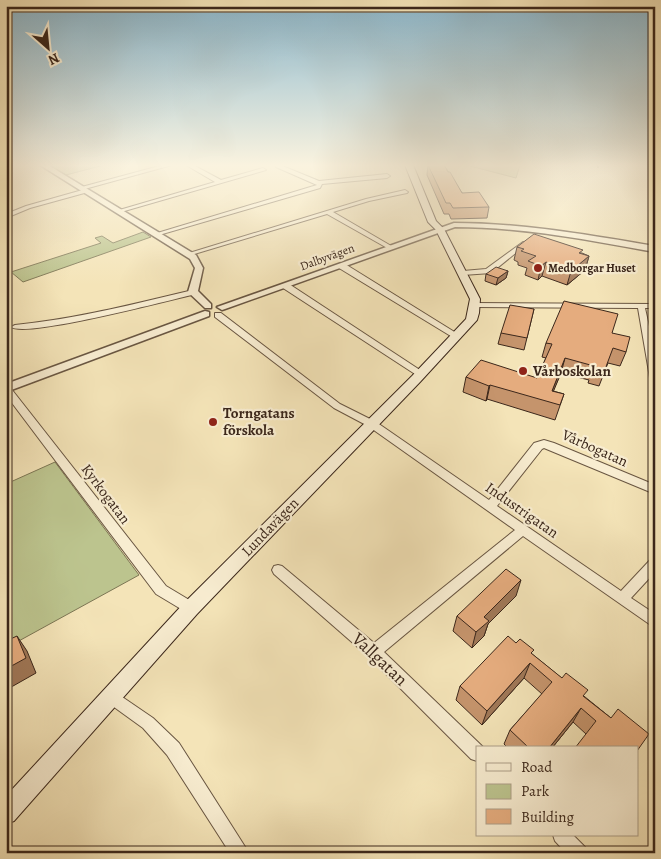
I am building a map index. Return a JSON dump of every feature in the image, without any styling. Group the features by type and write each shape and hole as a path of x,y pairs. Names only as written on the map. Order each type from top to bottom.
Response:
{"main road":[{"path":"425,205 432,222 440,229 463,273 476,305"},
{"path":"433,205 440,220 440,229"},
{"name":"Lundavägen","path":"6,814 191,608 457,336 471,320 476,305"}],"street":[{"path":"6,216 34,205"},
{"path":"109,205 196,260 199,268 193,292"},
{"path":"119,211 140,205"},
{"path":"156,234 256,205"},
{"path":"189,254 355,205"},
{"path":"328,212 391,248"},
{"name":"Dalbyvägen","path":"207,310 220,311 440,229 502,227 549,230 655,249"},
{"path":"463,273 488,271 526,242"},
{"path":"342,266 457,336"},
{"path":"286,286 421,374"},
{"path":"6,388 207,310 193,292"},
{"path":"15,327 61,323 94,317 193,292"},
{"path":"476,305 655,306"},
{"path":"641,306 655,378"},
{"name":"Industrigatan","path":"220,311 341,409 372,424 655,622"},
{"name":"Kyrkogatan","path":"6,388 161,590 191,608"},
{"name":"Vårbogatan","path":"491,506 538,446 544,444 655,490"},
{"path":"374,652 524,529"},
{"path":"622,598 655,563"},
{"name":"Vallgatan","path":"278,570 374,652 476,752"},
{"path":"112,697 148,723 173,749 240,853"},
{"path":"562,836 579,853"}],"green space":[{"path":"143,232 151,237 23,282 11,272 101,243 95,238 102,236 113,243"},
{"path":"55,462 139,575 6,648 6,484"}],"building":[{"path":"451,205 488,205 489,207 453,208"},
{"path":"534,234 583,250 579,253 589,256 571,271 546,262 541,266 528,261 536,256 521,251 524,249 517,247"},
{"path":"496,267 508,271 498,278 486,274"},
{"path":"564,301 618,314 612,333 630,337 626,352 613,348 604,372 593,369 594,366 565,358 552,391 564,394 560,405 489,386 466,377 481,360 537,378 552,344 546,343"},
{"path":"510,305 534,309 527,338 501,333"},
{"path":"506,569 521,580 484,617 489,621 476,632 457,616"},
{"path":"17,636 26,658 6,669 6,641"},
{"path":"508,636 516,643 520,639 534,650 531,653 562,678 566,673 588,690 583,696 611,718 618,709 649,734 638,750 638,746 577,746 596,721 581,708 551,746 527,746 510,730 552,682 530,663 487,711 460,686"}],"place":[{"name":"Medborgar Huset","path":"538,268"},
{"name":"Vårboskolan","path":"523,371"},
{"name":"Torngatans förskola","path":"213,422"}]}
